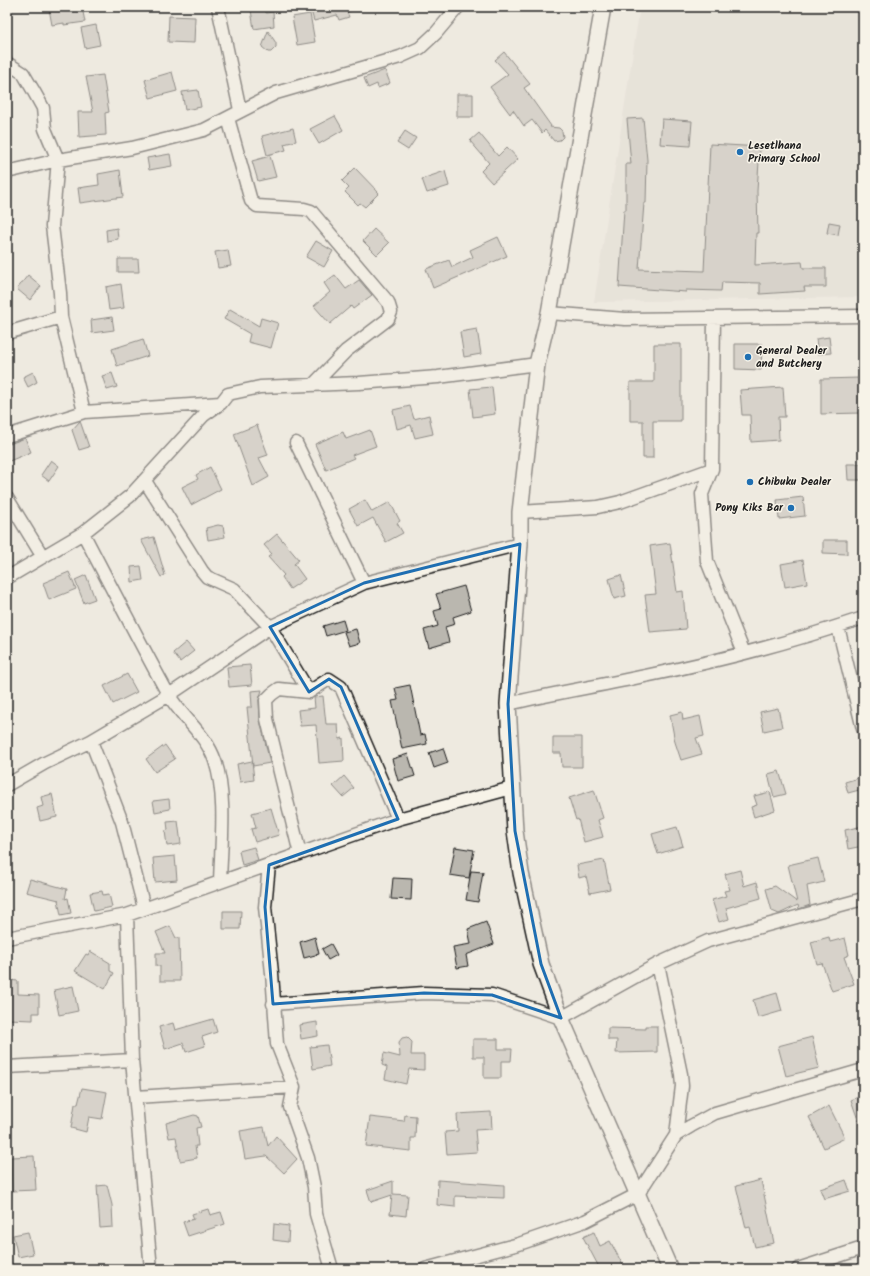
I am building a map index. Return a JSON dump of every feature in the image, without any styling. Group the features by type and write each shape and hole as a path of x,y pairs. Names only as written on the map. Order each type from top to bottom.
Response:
{"street":[{"path":"218,7 240,110"},
{"path":"7,172 58,160 132,148 204,130 240,110 276,93 400,57 420,48 436,33 458,7"},
{"path":"602,7 548,313 537,364 520,512 520,544 508,704 512,788 515,831 521,873 534,923 541,964 561,1018 670,1269"},
{"path":"7,63 23,73 34,90 42,108 45,129 58,160 52,226 60,293 61,317 84,412"},
{"path":"228,118 251,201 257,206 304,209 311,212 388,302 390,308 388,319 346,351 313,385"},
{"path":"548,313 625,319 863,316"},
{"path":"7,333 61,317"},
{"path":"714,318 712,469 702,494 707,561 744,653"},
{"path":"7,578 84,532 130,496 204,415 221,403 228,394 260,387 438,377 537,364"},
{"path":"7,436 84,412 221,403"},
{"path":"296,443 364,582"},
{"path":"520,512 598,507 620,502 712,469"},
{"path":"145,481 202,571 207,577 234,589 270,627 309,692"},
{"path":"7,498 43,557"},
{"path":"84,532 126,617 169,695 208,743 215,762 220,783 222,814 220,882"},
{"path":"7,785 45,763 91,741 169,695 270,627 364,582 520,544"},
{"path":"508,704 565,691 646,676 744,653 805,638 863,618"},
{"path":"838,627 863,729"},
{"path":"300,854 267,719 266,700 280,689 309,692 328,679 341,686 398,819"},
{"path":"91,741 122,822 144,908"},
{"path":"7,938 127,915 398,819 512,788"},
{"path":"269,865 265,907 278,1044 294,1087 290,1107 308,1158 314,1187 316,1214 332,1269"},
{"path":"273,1004 424,993 492,996 561,1018 658,964 708,942 863,899"},
{"path":"127,915 132,1060 152,1269"},
{"path":"424,1269 519,1244 574,1225 638,1194 676,1135 682,1086 681,1074 658,964"},
{"path":"7,1067 132,1060"},
{"path":"676,1135 715,1113 863,1070"},
{"path":"136,1097 294,1087"},
{"path":"798,1269 863,1248"}],"highlighted area":[{"path":"520,544 508,704 515,831 541,964 561,1018 492,995 424,993 273,1004 265,907 269,865 398,819 341,687 329,679 309,692 270,627 364,583"}],"shaded area":[{"name":"Lesetlhana Primary School","path":"640,7 863,7 863,297 594,302"}],"building":[{"path":"58,7 82,7 85,22 52,25 49,9"},
{"path":"310,7 353,7 353,10 347,12 349,17 339,20 337,15 314,21"},
{"path":"265,8 266,13 273,12 274,26 254,29 251,10"},
{"path":"310,14 315,42 297,45 292,17"},
{"path":"169,16 195,17 194,43 168,42"},
{"path":"96,25 100,45 85,48 81,28"},
{"path":"268,31 276,43 276,47 271,52 268,52 262,47"},
{"path":"504,52 530,84 524,88 551,126 550,127 559,128 562,131 563,137 560,140 554,141 545,130 542,133 532,120 524,126 513,110 510,114 490,87 508,74 495,60"},
{"path":"385,70 390,83 378,88 377,84 368,88 364,78"},
{"path":"172,72 177,91 150,98 145,80"},
{"path":"103,75 109,112 105,113 106,135 79,137 78,112 93,112 86,77"},
{"path":"198,90 201,107 185,110 182,92"},
{"path":"457,94 473,94 473,117 457,117"},
{"path":"335,116 343,130 319,144 310,129"},
{"path":"643,118 647,160 646,203 644,203 639,269 704,271 710,144 760,147 757,191 758,233 756,233 755,265 802,262 803,268 826,268 826,287 804,287 805,291 760,294 760,283 722,282 721,291 686,290 686,292 619,287 624,210 626,210 626,164 631,164 627,119"},
{"path":"662,119 692,121 690,146 660,144"},
{"path":"293,128 296,141 284,144 286,150 267,155 262,136"},
{"path":"405,131 416,138 408,150 397,143"},
{"path":"479,133 498,156 507,147 518,159 492,183 481,171 489,163 470,141"},
{"path":"170,154 172,166 149,170 147,158"},
{"path":"270,156 276,177 258,181 252,161"},
{"path":"355,168 379,193 365,207 360,203 358,205 345,192 349,188 342,181"},
{"path":"120,170 123,197 80,203 78,188 99,185 98,174"},
{"path":"445,171 449,186 427,193 422,179"},
{"path":"829,222 840,224 838,235 827,233"},
{"path":"117,228 118,239 107,241 106,230"},
{"path":"374,229 389,243 377,255 363,241"},
{"path":"498,237 507,256 433,288 426,269 449,260 452,267 473,257 470,250"},
{"path":"316,241 333,251 324,267 306,257"},
{"path":"228,250 231,266 218,268 215,252"},
{"path":"118,259 138,259 139,272 118,272"},
{"path":"28,275 41,286 30,300 17,289"},
{"path":"335,275 346,289 359,280 372,295 353,309 351,306 330,324 314,306 330,292 324,283"},
{"path":"121,284 124,308 109,310 106,287"},
{"path":"230,309 259,326 261,318 278,323 271,348 248,342 250,334 224,319"},
{"path":"112,317 114,330 92,333 91,320"},
{"path":"477,329 481,354 464,357 460,332"},
{"path":"829,337 831,353 818,354 816,339"},
{"path":"143,339 148,356 117,366 112,349"},
{"path":"654,344 681,344 681,421 653,421 653,458 643,458 643,421 630,421 630,382 654,382"},
{"name":"General Dealer and Butchery","path":"735,344 762,344 761,370 735,369"},
{"path":"33,372 37,382 28,387 23,377"},
{"path":"112,373 117,387 107,390 102,376"},
{"path":"860,378 860,413 821,414 821,379"},
{"path":"492,387 495,414 473,417 470,389"},
{"path":"783,387 785,417 778,417 779,440 751,442 750,415 742,415 740,390"},
{"path":"410,406 414,419 429,415 433,434 415,438 411,425 397,429 393,410"},
{"path":"80,421 89,447 79,450 72,430"},
{"path":"257,425 268,455 259,458 269,477 253,486 234,434"},
{"path":"370,430 376,446 352,455 354,458 326,470 315,444 343,432 346,439"},
{"path":"25,438 31,452 7,462 7,445"},
{"path":"51,460 59,466 49,481 41,475"},
{"path":"847,464 863,464 863,480 848,480"},
{"path":"210,467 221,489 191,505 182,487 198,479 196,475"},
{"name":"Pony Kiks Bar","path":"803,497 805,516 779,519 777,500"},
{"path":"365,500 372,512 390,502 400,521 397,523 403,533 386,542 373,518 358,526 349,509"},
{"path":"218,525 223,526 225,537 208,540 206,528"},
{"path":"277,534 299,560 294,564 305,579 290,589 282,577 284,575 268,557 272,554 264,545"},
{"path":"154,537 165,575 161,577 141,540"},
{"path":"823,540 847,540 847,554 823,553"},
{"path":"670,543 677,592 683,591 686,629 650,632 645,595 656,594 650,546"},
{"path":"803,560 807,583 785,587 781,564"},
{"path":"141,566 143,580 132,582 131,567"},
{"path":"69,572 76,589 49,600 43,583"},
{"path":"86,575 95,599 84,603 75,580"},
{"path":"621,575 626,596 614,599 609,579"},
{"path":"464,586 471,611 453,617 455,624 445,627 449,642 429,648 424,630 438,626 434,611 441,609 436,594"},
{"path":"343,620 346,630 326,636 323,626"},
{"path":"356,629 360,643 349,646 344,632"},
{"path":"186,642 194,651 180,662 173,653"},
{"path":"250,665 252,685 229,687 227,667"},
{"path":"127,674 137,692 113,704 104,686"},
{"path":"410,685 420,735 425,734 427,744 402,749 392,701 398,700 395,688"},
{"path":"262,690 259,700 260,720 270,763 253,766 247,707 252,707 251,691"},
{"path":"323,696 326,724 338,724 339,739 343,738 344,761 319,763 316,725 300,726 298,710 315,708 314,697"},
{"path":"778,708 782,727 764,731 760,712"},
{"path":"682,712 683,720 700,716 704,736 696,738 702,754 681,760 675,742 670,715"},
{"path":"553,737 582,737 582,767 562,767 561,753 553,753"},
{"path":"165,745 175,759 155,772 146,759"},
{"path":"443,748 448,763 434,768 429,753"},
{"path":"408,754 415,776 398,781 392,759"},
{"path":"252,761 254,780 240,782 237,764"},
{"path":"779,771 786,794 774,797 768,774"},
{"path":"344,776 354,788 343,797 333,786"},
{"path":"862,777 863,789 848,793 845,782"},
{"path":"594,790 603,818 598,820 603,837 584,842 578,819 576,820 569,798"},
{"path":"770,792 775,810 754,817 751,807 757,805 754,796"},
{"path":"52,794 57,817 40,821 37,808 43,806 41,797"},
{"path":"169,799 170,809 155,812 153,801"},
{"path":"271,808 279,835 255,842 251,829 256,828 252,813"},
{"path":"178,821 181,844 167,846 165,831 168,830 167,822"},
{"path":"863,826 863,846 848,849 845,830"},
{"path":"677,827 683,846 658,854 652,834"},
{"path":"254,847 258,860 242,865 239,851"},
{"path":"455,847 474,850 469,878 450,875"},
{"path":"175,856 177,880 155,882 153,858"},
{"path":"818,858 824,882 807,886 810,905 799,909 798,905 779,914 772,911 766,889 775,886 797,902 788,865"},
{"path":"604,860 610,889 590,893 586,876 579,878 577,865"},
{"path":"740,870 744,886 757,882 761,898 726,908 729,919 719,922 712,900 726,896 724,891 730,890 725,874"},
{"path":"471,871 483,872 478,902 466,900"},
{"path":"393,878 412,879 411,900 391,899"},
{"path":"30,879 67,889 65,899 68,898 71,913 61,915 59,900 26,892"},
{"path":"102,891 103,895 109,894 112,907 94,911 90,893"},
{"path":"223,911 241,911 240,929 223,929"},
{"path":"486,922 494,944 466,955 468,966 457,968 453,947 471,944 468,929"},
{"path":"170,926 176,938 179,938 180,981 160,981 160,966 156,966 156,953 165,953 156,932"},
{"path":"315,937 319,954 304,958 300,942"},
{"path":"829,937 830,942 845,938 849,955 844,957 854,984 832,991 822,963 817,964 811,942"},
{"path":"331,944 337,955 328,960 322,949"},
{"path":"90,951 110,963 110,971 114,973 105,989 75,971 86,954 88,955"},
{"path":"7,980 18,981 18,994 39,995 39,1013 33,1013 33,1020 7,1019"},
{"path":"73,986 78,1011 59,1015 54,990"},
{"path":"777,993 782,1011 758,1018 753,1000"},
{"path":"213,1019 217,1032 202,1037 205,1046 186,1052 183,1043 165,1049 159,1027 173,1023 175,1030"},
{"path":"317,1022 318,1036 301,1039 299,1025"},
{"path":"646,1026 657,1026 657,1052 616,1053 617,1040 608,1040 608,1028 646,1029"},
{"path":"407,1037 412,1042 411,1055 424,1055 424,1070 409,1069 406,1084 385,1079 387,1067 382,1065 384,1053 400,1057 399,1042 402,1038"},
{"path":"812,1037 819,1068 786,1076 778,1046"},
{"path":"473,1039 498,1039 498,1049 512,1049 511,1061 501,1061 501,1078 484,1078 484,1057 473,1057"},
{"path":"327,1045 330,1066 313,1069 310,1047"},
{"path":"82,1088 107,1092 102,1119 89,1117 86,1132 71,1128 75,1104 78,1104"},
{"path":"863,1095 863,1130 862,1131 851,1100"},
{"path":"829,1106 845,1138 824,1148 809,1117"},
{"path":"491,1112 492,1129 475,1130 477,1152 447,1154 445,1132 458,1131 457,1114"},
{"path":"194,1115 198,1116 201,1127 196,1128 198,1146 195,1146 197,1158 180,1161 176,1137 169,1138 166,1123"},
{"path":"405,1115 416,1116 415,1138 411,1138 411,1151 366,1146 370,1117 404,1121"},
{"path":"264,1127 268,1146 276,1136 297,1159 284,1173 266,1156 245,1159 240,1131"},
{"path":"34,1156 36,1190 12,1191 11,1157"},
{"path":"438,1180 504,1185 504,1198 455,1196 455,1207 437,1205"},
{"path":"761,1180 774,1243 755,1247 750,1227 746,1228 736,1186"},
{"path":"846,1180 850,1191 824,1199 820,1189"},
{"path":"393,1181 393,1194 408,1195 406,1216 390,1214 392,1195 371,1202 367,1190"},
{"path":"107,1185 112,1205 113,1227 100,1228 97,1186"},
{"path":"208,1209 210,1215 221,1212 225,1224 188,1236 183,1222 194,1219 192,1214"},
{"path":"274,1224 289,1226 288,1242 273,1240"},
{"path":"28,1232 33,1254 18,1257 13,1235"},
{"path":"594,1232 600,1246 610,1241 625,1269 600,1269 583,1237"}],"place":[{"name":"Lesetlhana Primary School","path":"740,152"},
{"name":"General Dealer and Butchery","path":"748,357"},
{"name":"Chibuku Dealer","path":"750,482"},
{"name":"Pony Kiks Bar","path":"791,508"}]}
